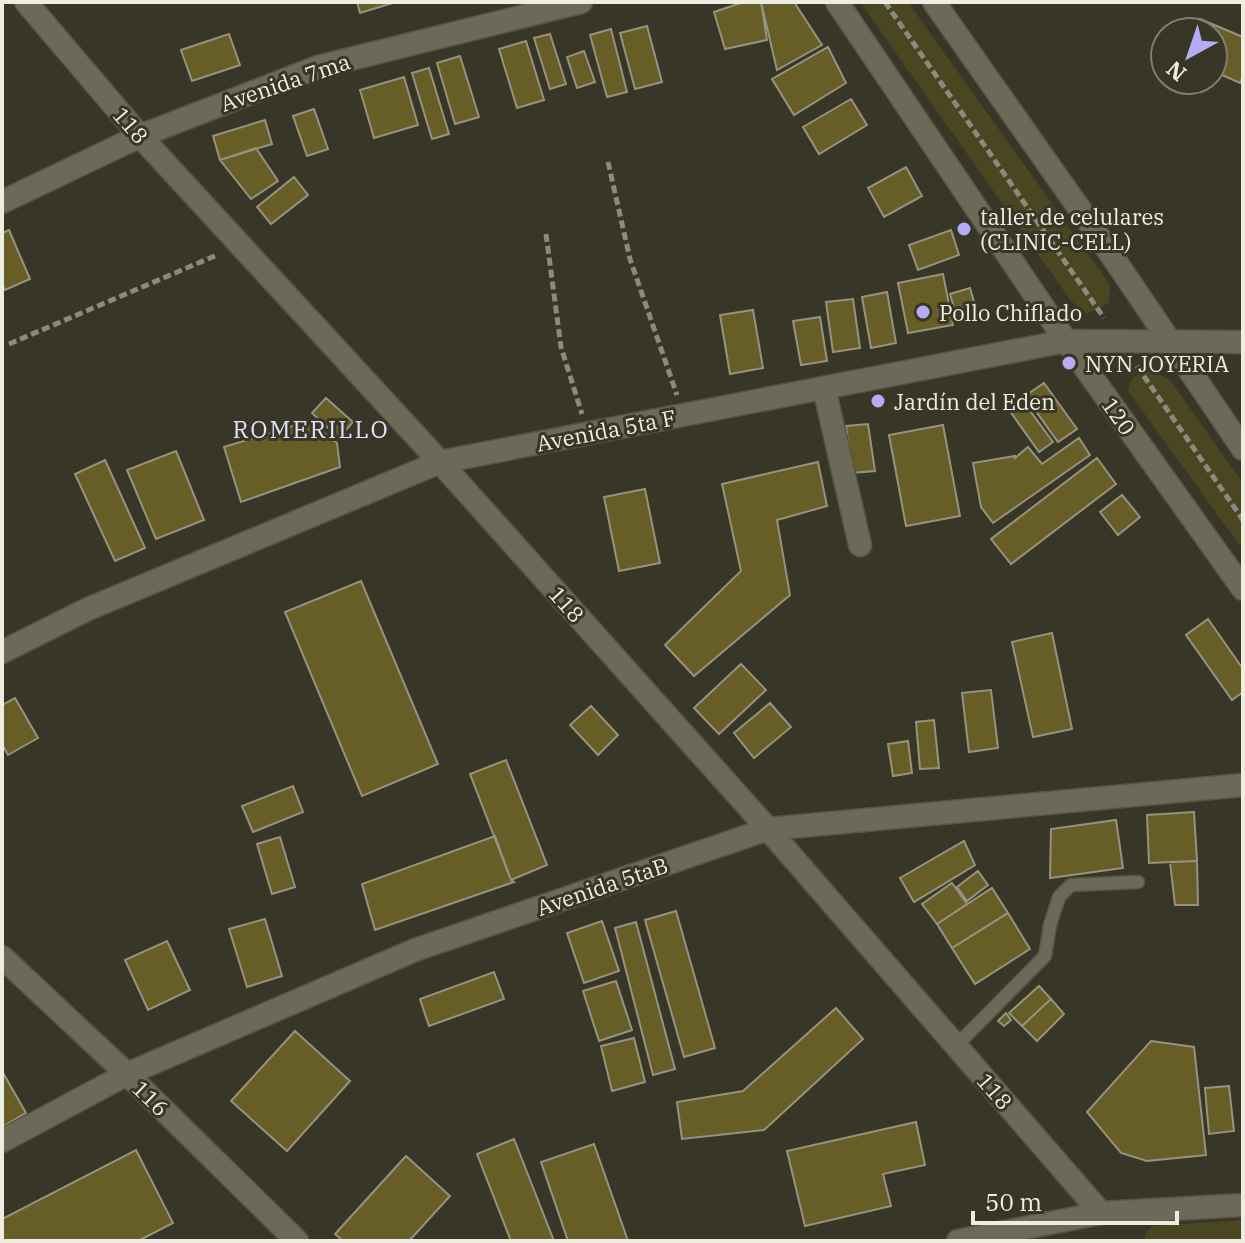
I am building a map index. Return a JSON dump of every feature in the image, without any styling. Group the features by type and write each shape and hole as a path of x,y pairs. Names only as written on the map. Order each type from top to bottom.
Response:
{"street":[{"name":"118","path":"26,2 140,136 440,462 768,829 1101,1213"},
{"name":"Avenida 7ma","path":"2,202 140,136 318,67 581,2"},
{"name":"120","path":"837,2 1066,341 1243,589"},
{"path":"934,2 1243,449"},
{"name":"Avenida 5ta F","path":"2,652 88,609 440,462 1066,341 1243,342"},
{"path":"824,388 860,545"},
{"name":"Avenida 5taB","path":"2,1141 127,1074 415,950 768,829 1243,785"},
{"name":"116","path":"2,957 127,1074 297,1241"},
{"path":"958,1241 1101,1213 1243,1205"}],"lane":[{"path":"956,1046 1045,956 1059,897 1071,885 1138,882"}],"path":[{"path":"885,2 1243,520"},
{"path":"608,162 630,259 684,415"},
{"path":"546,234 561,347 589,434"},
{"path":"9,344 240,245"}],"shaded area":[{"path":"860,2 908,2 1110,285 1109,303 1087,314 1071,301"},
{"path":"1151,371 1170,380 1243,483 1243,550 1128,391 1135,376"},
{"path":"1243,1220 1243,1241 1144,1241 1152,1226"}],"building":[{"path":"357,2 396,2 360,13"},
{"path":"744,2 761,2 767,40 725,49 714,12"},
{"path":"761,2 794,2 822,45 777,70"},
{"path":"647,26 662,82 635,89 620,33"},
{"path":"611,29 627,92 607,97 590,35"},
{"path":"1229,31 1243,37 1243,76 1240,83 1229,78"},
{"path":"229,34 240,65 192,81 181,50"},
{"path":"550,34 566,84 550,89 534,38"},
{"path":"526,41 544,100 517,108 499,49"},
{"path":"828,47 846,83 794,115 772,79"},
{"path":"584,51 595,82 577,88 567,57"},
{"path":"460,56 479,117 455,124 437,63"},
{"path":"429,68 449,134 432,139 412,73"},
{"path":"404,77 418,125 374,138 360,90"},
{"path":"851,99 867,125 819,154 803,127"},
{"path":"314,109 328,149 307,156 293,116"},
{"path":"265,120 272,144 220,160 213,136"},
{"path":"256,148 278,181 251,199 220,160"},
{"path":"906,167 922,196 884,217 868,188"},
{"path":"294,177 308,195 271,224 257,207"},
{"path":"9,230 30,279 5,290 2,284 2,233"},
{"path":"951,230 959,255 918,270 909,245"},
{"path":"943,274 953,325 908,333 898,283"},
{"path":"970,288 977,312 957,318 950,294"},
{"path":"887,292 896,343 871,348 862,297"},
{"path":"853,299 860,348 833,352 826,302"},
{"path":"753,310 763,368 730,374 720,315"},
{"path":"820,317 827,361 801,365 793,321"},
{"path":"1044,383 1077,429 1058,442 1025,396"},
{"path":"1020,397 1053,442 1039,452 1007,407"},
{"path":"326,398 353,422 339,438 312,413"},
{"path":"309,421 337,443 340,467 241,502 224,447"},
{"path":"868,424 875,471 852,473 846,426"},
{"path":"943,425 960,516 906,526 889,435"},
{"path":"1079,438 1090,455 993,523 981,507 973,463 1015,458 1028,447 1042,464"},
{"path":"176,451 204,520 156,539 127,470"},
{"path":"1097,458 1116,484 1011,564 991,539"},
{"path":"105,460 145,548 115,561 75,474"},
{"path":"818,462 827,506 777,520 790,595 694,676 665,645 741,571 722,484"},
{"path":"645,489 660,563 619,571 604,497"},
{"path":"1122,495 1140,517 1118,535 1100,512"},
{"path":"361,581 438,764 362,796 285,612"},
{"path":"1208,619 1243,669 1243,692 1232,700 1186,635"},
{"path":"1052,633 1072,729 1033,737 1012,642"},
{"path":"741,664 766,690 719,734 694,708"},
{"path":"991,690 998,748 969,752 962,693"},
{"path":"15,698 38,738 8,755 2,744 2,705"},
{"path":"770,703 791,727 754,758 734,733"},
{"path":"591,706 618,735 598,755 570,725"},
{"path":"934,720 939,768 920,769 916,722"},
{"path":"908,741 912,773 893,776 888,744"},
{"path":"506,760 547,865 511,880 470,774"},
{"path":"293,786 303,812 253,832 242,806"},
{"path":"1194,812 1197,861 1149,863 1147,815"},
{"path":"1116,820 1123,868 1050,878 1051,829"},
{"path":"495,836 514,882 375,930 362,884"},
{"path":"280,837 295,887 272,894 257,844"},
{"path":"964,841 975,865 914,902 900,878"},
{"path":"1197,861 1198,905 1175,905 1170,862"},
{"path":"978,871 988,885 967,901 957,887"},
{"path":"952,883 967,904 937,924 922,904"},
{"path":"992,888 1008,913 952,948 937,924"},
{"path":"676,911 715,1048 684,1057 645,920"},
{"path":"1008,913 1030,949 975,984 952,948"},
{"path":"265,919 282,976 247,987 229,929"},
{"path":"602,921 619,971 584,983 567,933"},
{"path":"636,922 675,1069 653,1075 615,928"},
{"path":"167,941 190,990 148,1010 125,960"},
{"path":"494,972 504,999 429,1026 420,999"},
{"path":"616,981 632,1030 599,1041 583,991"},
{"path":"1039,986 1051,999 1022,1026 1009,1013"},
{"path":"1051,999 1064,1014 1037,1041 1022,1026"},
{"path":"836,1008 863,1039 764,1130 682,1139 677,1102 743,1091"},
{"path":"1006,1013 1011,1020 1004,1026 998,1021"},
{"path":"295,1031 350,1081 287,1151 231,1101"},
{"path":"634,1038 645,1082 612,1091 601,1046"},
{"path":"1151,1041 1194,1047 1206,1155 1147,1161 1121,1153 1087,1112"},
{"path":"2,1071 26,1113 2,1127"},
{"path":"1229,1086 1234,1131 1209,1134 1205,1088"},
{"path":"916,1122 925,1165 883,1174 891,1206 805,1226 787,1151"},
{"path":"514,1139 554,1241 511,1241 477,1154"},
{"path":"594,1144 628,1241 568,1241 541,1162"},
{"path":"136,1150 173,1223 138,1241 2,1241 2,1219"},
{"path":"406,1156 450,1196 409,1241 343,1241 335,1234"}],"place":[{"name":"taller de celulares (CLINIC-CELL)","path":"964,229"},
{"name":"Pollo Chiflado","path":"923,312"},
{"name":"NYN JOYERIA","path":"1069,363"},
{"name":"Jardín del Eden","path":"878,401"}],"district":[{"name":"ROMERILLO","path":"311,429"}]}
